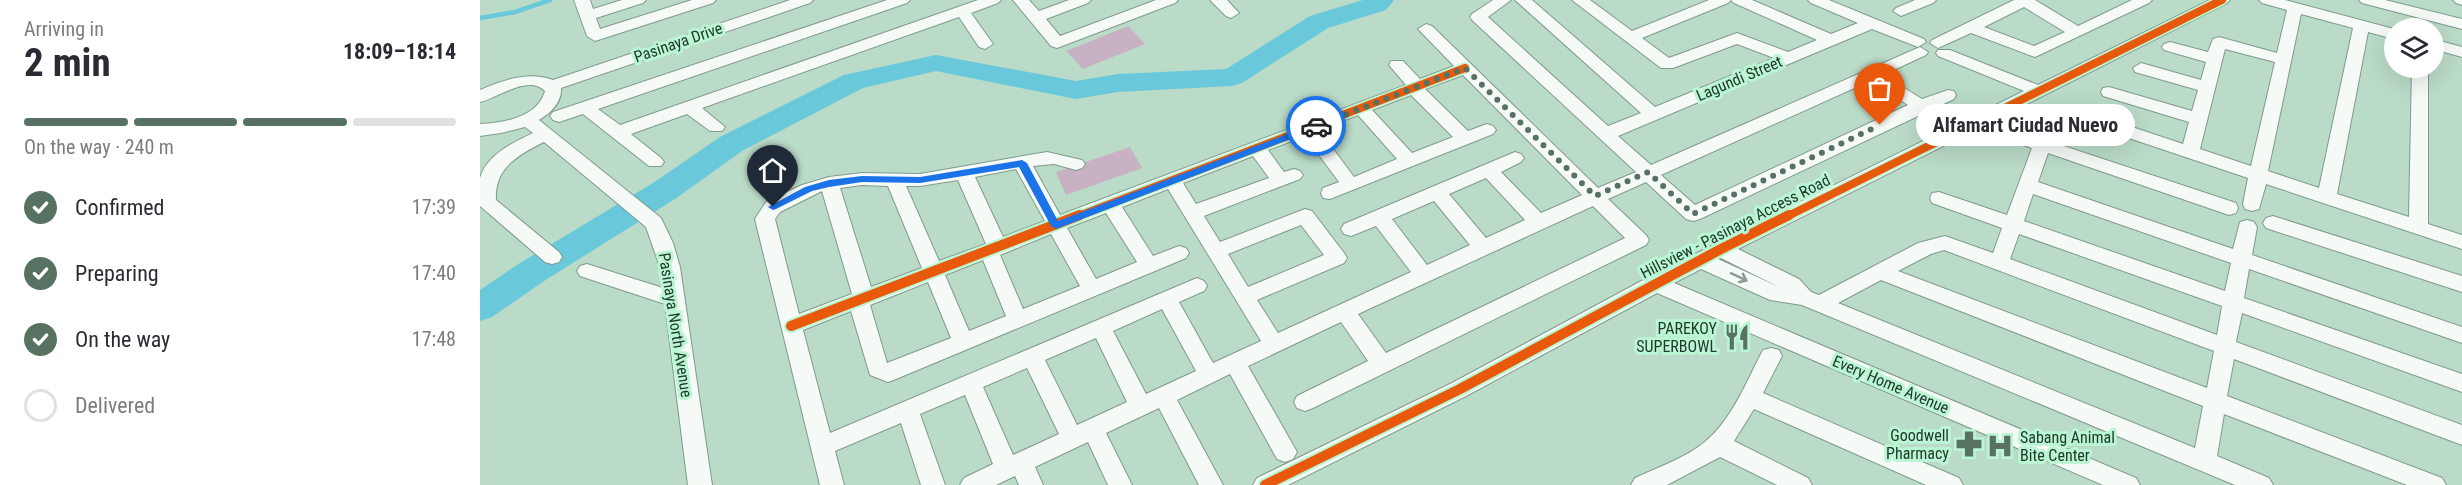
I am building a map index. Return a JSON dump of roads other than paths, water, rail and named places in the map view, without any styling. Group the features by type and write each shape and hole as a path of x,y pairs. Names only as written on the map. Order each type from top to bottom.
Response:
{"street":[{"path":"582,0 595,36 708,0"},
{"path":"588,16 638,0"},
{"name":"Pasinaya Drive","path":"552,86 805,0"},
{"path":"559,116 902,0"},
{"path":"618,132 993,0"},
{"path":"1021,0 1057,44 1144,4 1170,0"},
{"path":"1035,18 1083,0"},
{"path":"1218,0 1231,13"},
{"path":"1503,0 1478,17 1693,214 1948,95"},
{"path":"1523,0 1653,114"},
{"path":"1580,0 1667,64 1737,38 1788,58"},
{"path":"1631,37 1723,0"},
{"path":"1739,0 1831,40"},
{"path":"1816,0 2036,94"},
{"path":"972,485 1595,196 1932,49 2024,0 2077,32"},
{"path":"1970,27 2036,52 2144,0"},
{"name":"Hillsview - Pasinaya Access Road","path":"1265,485 1460,389 1721,249 2222,0"},
{"path":"2267,0 2384,31"},
{"path":"2367,0 2462,24"},
{"path":"2253,204 2295,8"},
{"path":"962,11 985,44"},
{"name":"Lagundi Street","path":"1606,134 1872,23"},
{"path":"2327,197 2361,25"},
{"path":"1305,402 1640,240 1426,29"},
{"path":"2190,152 2219,42 2284,60"},
{"path":"2170,47 2214,59"},
{"path":"2444,47 2462,52"},
{"path":"1397,65 1465,139"},
{"path":"791,326 1111,206 1465,68"},
{"path":"2141,68 2207,87"},
{"path":"1871,74 1921,106"},
{"path":"2418,227 2420,78"},
{"path":"480,130 504,128 527,119 551,101 554,95 552,86 537,81 484,90"},
{"path":"754,84 771,97"},
{"path":"2109,92 2199,119"},
{"path":"585,107 655,162"},
{"path":"689,107 716,128"},
{"path":"1362,109 1409,161"},
{"name":"Pasinaya North Avenue","path":"527,119 654,223 670,267 700,485"},
{"path":"2090,119 2462,242"},
{"path":"1977,123 2229,208"},
{"path":"1309,129 1351,184"},
{"path":"1330,193 1487,130"},
{"path":"544,134 503,156 486,179 484,191 487,202 552,257"},
{"path":"1999,263 2042,145"},
{"path":"1192,213 1287,178 1258,149"},
{"path":"832,485 765,219 773,207 809,189 829,183 862,179 920,180 1054,158 1076,164"},
{"path":"1351,229 1515,158"},
{"path":"1022,163 1091,288"},
{"path":"1489,170 1539,223"},
{"path":"964,172 1017,318"},
{"path":"895,181 936,272 963,341"},
{"path":"1173,182 1274,345"},
{"path":"829,183 878,369 882,372 888,373 1179,253"},
{"path":"2027,185 2462,335"},
{"path":"1437,192 1483,247"},
{"path":"1939,198 2462,383"},
{"path":"2229,208 2240,202 2253,204 2268,212 2273,223 2462,284"},
{"path":"1111,206 1149,265"},
{"path":"2229,208 2235,220 2247,227 2264,229 2273,223"},
{"path":"1216,251 1305,216 1337,258 1244,297"},
{"path":"1380,217 1424,275"},
{"path":"2204,462 2247,227"},
{"path":"1812,300 1938,243 1945,243 2462,435"},
{"path":"1721,249 1792,284 1812,300"},
{"path":"1701,260 1777,295 1812,300 2261,485"},
{"path":"587,271 674,299"},
{"path":"1878,271 2434,485"},
{"name":"Every Home Avenue","path":"1654,283 2128,485"},
{"path":"821,447 1197,286"},
{"path":"1167,299 1209,375"},
{"path":"1345,312 1382,364"},
{"path":"1101,328 1141,407"},
{"path":"1642,485 1671,472 1719,445 1771,356"},
{"path":"1033,357 1083,434 1120,485"},
{"path":"1235,363 1286,452"},
{"path":"971,384 1014,466 1031,485"},
{"path":"1164,396 1211,485"},
{"path":"1749,397 1950,485"},
{"path":"908,411 933,485"},
{"path":"1719,445 1800,485"}],"waterway":[{"path":"480,18 515,12 550,0"},
{"path":"480,308 532,272 664,191 731,144 854,81 936,63 1076,90 1118,83 1232,77 1319,22 1377,4 1381,0"}],"place":[{"name":"Alfamart Ciudad Nuevo","path":"1880,125"},
{"name":"PAREKOY SUPERBOWL","path":"1737,337"},
{"name":"Goodwell Pharmacy","path":"1969,444"},
{"name":"Sabang Animal Bite Center","path":"2000,446"}]}
